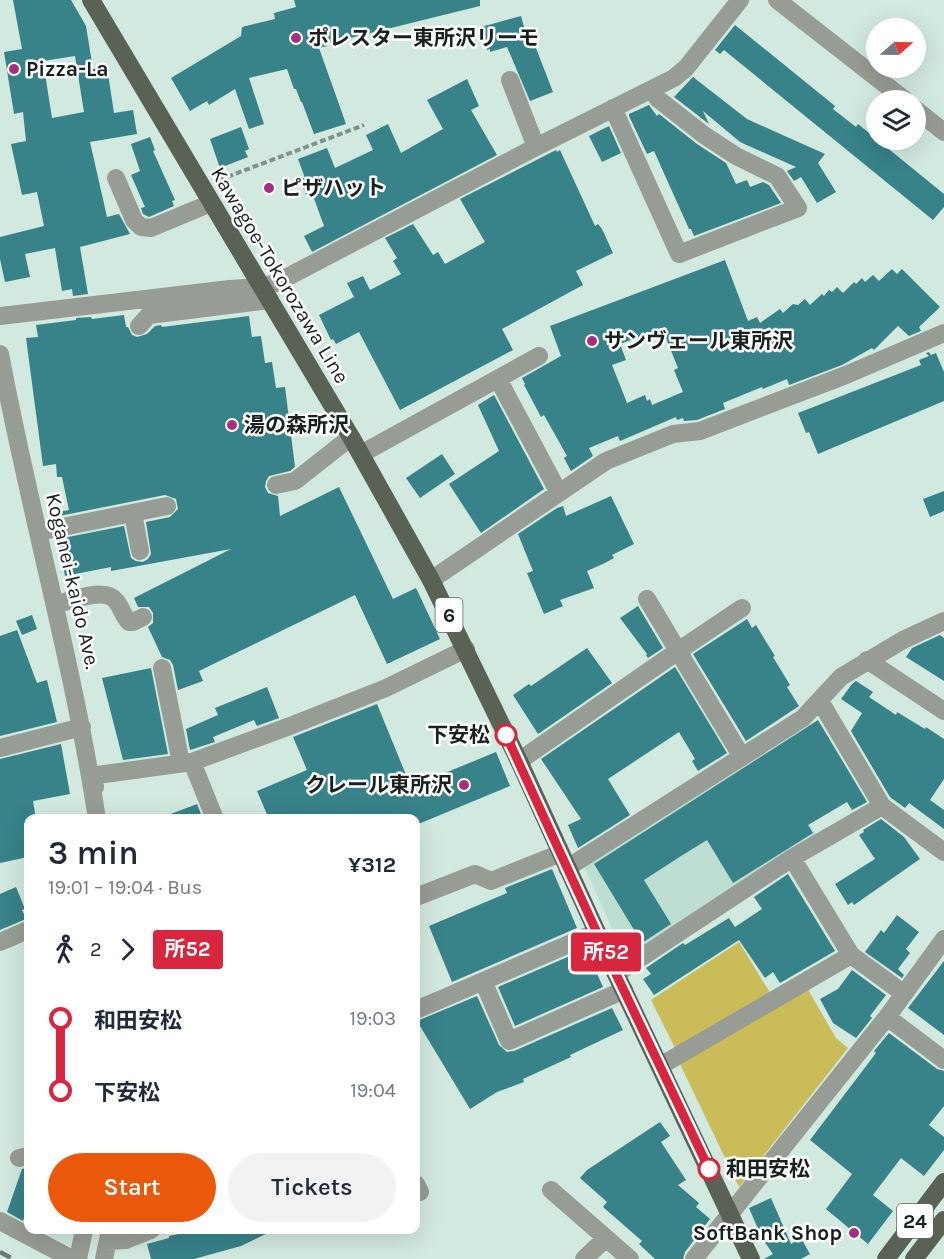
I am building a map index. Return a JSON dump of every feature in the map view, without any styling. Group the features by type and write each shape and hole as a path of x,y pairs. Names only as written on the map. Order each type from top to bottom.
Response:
{"main road":[{"name":"Kawagoe-Tokorozawa Line","path":"91,0 351,436 431,580 519,761 751,1259"},
{"name":"24","path":"885,1259 944,1182"},
{"name":"24","path":"914,1259 944,1220"}],"street":[{"path":"139,326 149,315 266,293 276,283 536,147 652,90 674,78 686,68 740,0"},
{"path":"777,0 892,90"},
{"path":"510,80 536,147"},
{"path":"613,108 679,254 798,208 777,176 736,156 704,135 657,99 652,90"},
{"path":"926,118 944,132"},
{"path":"116,178 134,220 141,227 152,228 211,203"},
{"path":"0,316 230,289 266,293"},
{"path":"431,580 606,461 673,434 700,431 846,375 944,333"},
{"name":"Koganei-kaido Ave.","path":"0,354 12,421 82,727 96,814"},
{"path":"361,454 539,356"},
{"path":"498,379 559,493"},
{"path":"276,484 296,481 351,436"},
{"path":"38,532 167,506"},
{"path":"133,513 140,551"},
{"path":"55,605 102,594 111,596 129,621 133,622 143,617"},
{"path":"647,599 742,757"},
{"path":"519,761 742,608"},
{"path":"420,895 475,874 492,881 564,861 742,757 803,718 841,677 867,660 944,621"},
{"path":"107,814 104,803 90,776 187,762 290,726 386,688 466,649"},
{"path":"867,660 944,711"},
{"path":"162,668 187,762 213,814"},
{"path":"820,701 882,806 944,852"},
{"path":"0,748 82,727"},
{"path":"483,981 509,1041 620,982 792,858 882,806"},
{"path":"792,858 851,956 903,993"},
{"path":"0,942 24,932"},
{"path":"420,1008 597,932"},
{"path":"694,1259 887,1017 944,939"},
{"path":"660,1066 851,956"},
{"path":"887,1017 944,1060"},
{"path":"550,1190 630,1259"},
{"path":"0,1221 24,1234"},
{"path":"25,1234 72,1259"},
{"path":"78,1259 83,1234"},
{"path":"108,1243 142,1234"},
{"path":"584,1259 606,1238"}],"path":[{"path":"201,186 364,125"}],"shaded area":[{"path":"765,751 816,835 626,959 583,864"},
{"path":"739,942 772,996 676,1050 651,1000"},
{"path":"807,988 836,1038 848,1048 739,1187 679,1062"}],"building":[{"path":"13,0 71,0 86,26 93,69 107,67 114,113 133,110 137,134 90,142 107,217 119,214 130,234 80,247 88,294 73,296 72,289 62,291 55,248 25,254 30,277 5,282 0,259 0,237 44,226 37,192 22,195 11,144 26,141 23,112 14,114 4,52 22,49","holes":["75,56 84,112 52,118 43,61"]},
{"path":"294,0 480,0 480,6 326,44 327,46 319,48 346,124 314,134 287,69 249,78 264,124 249,129 235,89 209,105 207,101 190,111 171,78 241,36 242,27 275,19 274,13 296,7"},
{"path":"521,16 529,45 534,43 553,92 530,101 507,47 490,52 490,49 487,50 481,27"},
{"path":"735,25 835,106 833,109 856,127 858,124 866,131 866,150 890,150 944,194 944,207 933,220 724,50 720,54 715,50"},
{"path":"693,77 747,119 825,154 818,163 836,192 817,203 801,177 794,181 787,171 796,167 740,142 703,111 709,124 674,97"},
{"path":"467,79 479,106 471,110 497,155 312,252 304,236 324,226 312,193 306,195 300,179 305,178 298,159 327,148 335,168 373,150 366,135 388,124 401,153 443,129 427,100"},
{"path":"649,105 657,116 659,114 726,163 736,184 747,180 750,187 763,182 769,185 781,203 694,236 654,151 647,154 629,116"},
{"path":"609,126 621,153 602,162 589,136"},
{"path":"241,127 249,149 245,151 248,157 220,168 210,139"},
{"path":"150,137 155,150 153,151 175,200 172,201 174,206 149,217 143,214 141,208 145,207 131,175 140,171 131,144"},
{"path":"556,150 557,152 560,150 595,226 598,224 602,229 613,253 576,271 583,285 502,329 513,350 400,410 359,332 336,344 333,339 331,340 319,315 354,297 347,283 363,276 370,290 401,274 393,261 397,258 385,238 413,224 433,255 438,252 445,264 485,242 460,199"},
{"path":"725,260 748,321 757,317 760,323 780,309 783,313 793,304 798,305 805,299 810,305 822,294 824,296 829,290 832,292 837,287 843,293 854,282 856,284 862,278 865,282 873,275 879,281 892,269 897,274 902,269 940,307 919,327 921,331 909,336 898,326 874,350 872,348 842,365 789,385 787,379 763,389 762,387 723,403 725,409 697,420 684,421 683,418 677,420 676,417 620,441 618,436 589,448 593,456 571,471 564,458 567,456 544,415 541,417 522,378 561,356 550,326","holes":["662,328 678,368 674,370 683,392 652,405 650,399 647,401 645,395 627,403 612,365 626,360 620,344"]},
{"path":"124,315 126,327 132,335 137,337 147,334 155,326 249,316 252,337 261,336 265,363 272,362 276,388 285,387 295,467 290,471 269,476 265,487 268,493 278,496 280,516 339,487 393,599 416,588 440,639 387,664 355,595 199,671 203,681 178,690 173,665 170,660 162,657 148,627 153,623 153,613 149,607 138,607 134,598 231,549 111,571 111,567 65,576 58,539 124,526 131,558 143,562 151,554 146,522 170,517 178,509 176,499 165,495 54,517 53,513 69,510 62,477 57,477 56,464 43,466 26,338 38,337 36,325 76,320 76,318 91,317 92,319"},
{"path":"929,352 931,355 936,353 944,372 944,401 818,454 798,413 921,365 919,360 929,356 926,353"},
{"path":"494,395 544,489 481,533 449,484 499,451 478,405"},
{"path":"442,454 455,474 420,498 406,478"},
{"path":"944,491 944,511 930,517 923,499"},
{"path":"611,496 634,544 612,555 614,558 587,571 594,588 560,600 563,606 544,614 527,573 533,571 518,534 557,508 563,506 566,516"},
{"path":"638,606 663,648 648,658 620,618"},
{"path":"32,615 37,629 22,635 16,621"},
{"path":"747,619 752,628 756,625 775,656 773,657 790,685 787,687 799,706 746,741 693,654"},
{"path":"17,630 37,683 47,680 57,722 0,736 0,636"},
{"path":"940,635 944,638 944,681 906,657 912,648"},
{"path":"587,648 612,683 538,734 513,695 529,684 531,686"},
{"path":"675,667 727,753 698,771 692,761 695,759 679,732 608,779 630,815 578,848 568,825 581,819 541,759"},
{"path":"151,668 168,754 123,760 102,678"},
{"path":"856,681 873,692 869,697 896,715 897,712 944,739 944,779 930,800 944,810 944,829 909,803 905,808 890,797 851,731 862,713 841,699"},
{"path":"267,687 279,718 257,726 254,720 213,737 215,742 190,750 186,729 218,715 215,708"},
{"path":"377,704 411,787 496,752 510,786 420,823 420,814 267,814 257,791 307,770 293,737"},
{"path":"818,720 867,802 852,810 847,802 808,825 813,833 733,883 707,840 681,856 644,880 671,924 642,943 594,864"},
{"path":"61,744 70,794 33,801 35,814 24,814 24,858 0,863 0,759"},
{"path":"197,804 201,814 171,814"},
{"path":"881,819 904,837 920,859 854,905 852,902 848,905 835,884 875,859 859,835"},
{"path":"552,869 577,928 452,982 429,926 507,893 505,888"},
{"path":"788,874 835,951 780,983 773,972 765,978 739,940 654,995 643,979 651,974 646,968 683,943 685,945 729,918 735,927 762,909 754,897"},
{"path":"16,887 24,907 22,910 24,920 0,930 0,894"},
{"path":"897,915 919,932 906,949 910,953 898,969 904,975 902,978 865,952 881,930 884,933"},
{"path":"586,949 603,987 515,1026 498,987"},
{"path":"944,961 944,1035 908,1008"},
{"path":"852,970 886,995 856,1038 833,1023 820,999 838,989"},
{"path":"477,996 499,1045 507,1052 612,1008 623,1030 523,1079 524,1082 497,1092 470,1109 420,1026 420,1020"},
{"path":"889,1033 937,1069 944,1071 944,1106 929,1125 944,1137 944,1150 924,1176 901,1158 873,1195 893,1211 868,1244 826,1209 852,1174 810,1140"},
{"path":"660,1122 670,1136 661,1142 686,1180 678,1185 699,1203 696,1207 710,1219 685,1252 683,1259 655,1259 639,1244 642,1241 603,1207 607,1202 580,1178 587,1170"},
{"path":"24,1168 23,1221 7,1212"},
{"path":"771,1198 791,1244 801,1238 810,1254 801,1259 764,1259 773,1254 762,1238 749,1208"},
{"path":"266,1234 241,1246 194,1259 151,1259 147,1244 169,1238 169,1236"}],"railway":[{"path":"0,1252 13,1259"}],"bus line":[{"name":"所52","path":"506,735 709,1169"}],"place":[{"name":"ポレスター東所沢リーモ","path":"296,38"},
{"name":"Pizza-La","path":"14,69"},
{"name":"ピザハット","path":"269,188"},
{"name":"サンヴェール東所沢","path":"592,341"},
{"name":"湯の森所沢","path":"232,425"},
{"name":"下安松","path":"506,735"},
{"name":"クレール東所沢","path":"464,785"},
{"name":"和田安松","path":"709,1169"},
{"name":"SoftBank Shop","path":"854,1233"}]}
